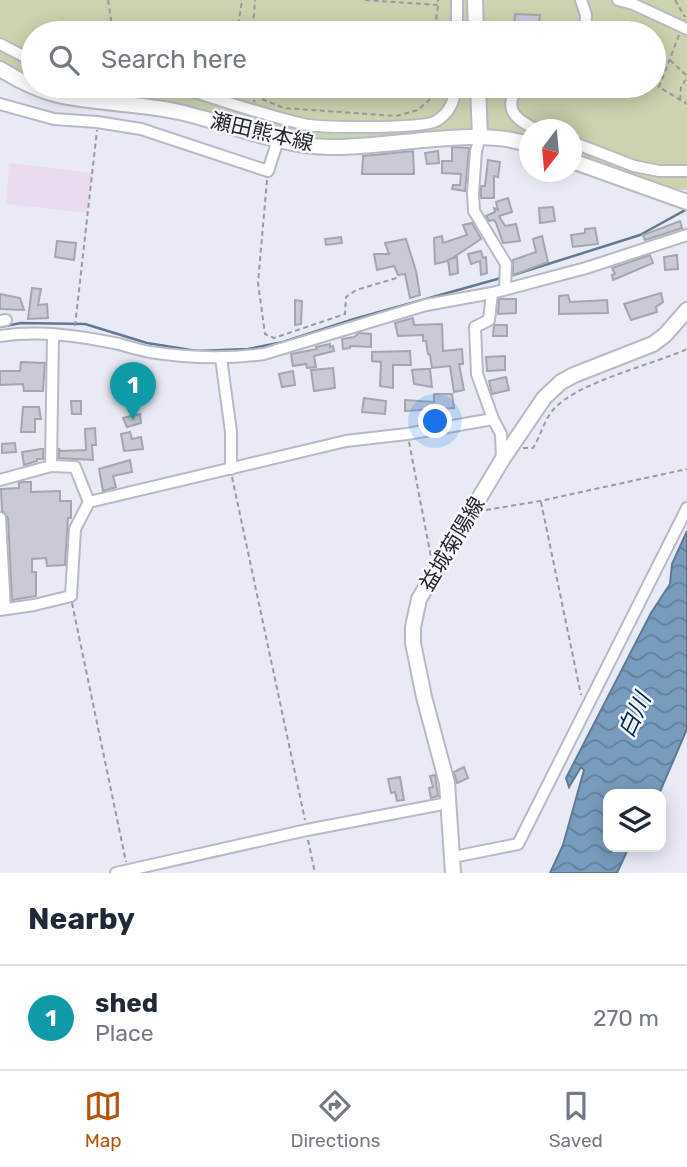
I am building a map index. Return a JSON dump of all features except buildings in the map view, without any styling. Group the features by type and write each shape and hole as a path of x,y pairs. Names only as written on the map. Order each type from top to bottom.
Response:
{"main road":[{"path":"475,0 476,21"},
{"name":"瀬田熊本線","path":"0,69 21,81"},
{"name":"瀬田熊本線","path":"83,98 161,108 278,140 329,147 480,137 519,142"},
{"path":"478,98 480,137"},
{"path":"582,165 687,202"},
{"name":"益城菊陽線","path":"453,873 447,783 413,643 413,627 419,599 502,460 544,398 561,382 653,344 665,335 687,310"}],"street":[{"path":"457,0 457,21"},
{"path":"581,0 586,21"},
{"path":"618,0 633,4 684,28"},
{"path":"0,44 21,55"},
{"path":"216,98 305,124 409,126 433,123 448,113 454,98"},
{"path":"513,98 512,110 519,120"},
{"path":"0,104 54,119 141,129 268,171 278,140"},
{"path":"480,137 473,183 474,211 506,264 505,288"},
{"path":"582,146 634,166 659,172 687,171"},
{"path":"0,336 20,333 77,336 148,352 196,358 264,354 426,305 492,293 586,268 687,235"},
{"path":"492,293 489,320 475,327 477,374 501,434 502,460"},
{"path":"51,466 53,334"},
{"path":"221,358 231,432 231,469"},
{"path":"0,518 2,610 34,606 71,596 75,528 89,502 346,441 407,434 493,419"},
{"path":"0,480 51,466 75,467 89,502"},
{"path":"453,857 519,844 687,508"},
{"path":"116,873 307,830 448,803"}],"path":[{"path":"108,0 111,21"},
{"path":"239,21 242,0"},
{"path":"251,21 255,0"},
{"path":"365,0 438,5"},
{"path":"436,21 438,0"},
{"path":"666,67 684,28 685,14 675,0"},
{"path":"669,59 687,77 681,87 680,100"},
{"path":"666,91 687,104"},
{"path":"252,98 262,111"},
{"path":"262,98 284,108 396,116 418,110 432,98"},
{"path":"66,327 75,327 97,122"},
{"path":"268,171 258,283 265,334 268,337 274,338 345,314 346,297 356,290 400,277"},
{"path":"513,443 522,448 533,448 545,420 570,396 599,382 687,349"},
{"path":"407,434 434,571"},
{"path":"231,469 315,873"},
{"path":"472,512 540,501 687,469"},
{"path":"540,501 585,711"},
{"path":"71,596 128,870"}],"shaded area":[{"path":"9,163 92,173 88,213 6,204"}],"green space":[{"path":"0,0 687,0 687,190 668,189 582,159 582,119 519,119 519,136 483,130 329,140 287,135 147,98 666,98 666,21 540,21 540,15 515,14 515,21 21,21 21,72 0,60"}],"water":[{"name":"白川","path":"687,531 687,729 661,789 603,789 603,852 627,852 617,873 550,873 563,845 584,770 581,767 569,787 566,778 651,613 670,584 672,564"}],"waterway":[{"path":"507,277 640,235 687,209"},
{"path":"0,327 21,323 85,324 147,343 197,351 248,349 283,342 501,278"}],"place":[{"name":"shed","path":"133,420"}]}
